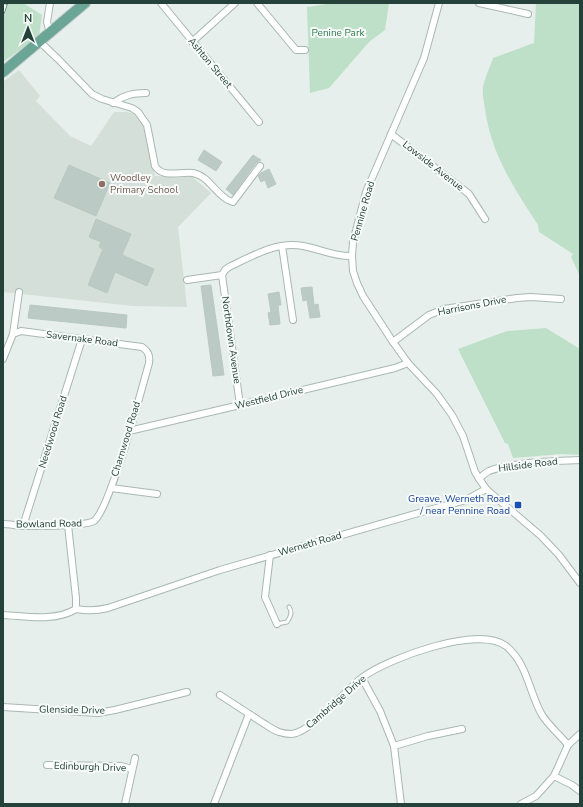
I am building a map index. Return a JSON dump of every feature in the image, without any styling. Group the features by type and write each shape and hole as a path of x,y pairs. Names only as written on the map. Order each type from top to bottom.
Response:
{"main road":[{"path":"3,72 85,3"}],"street":[{"path":"50,3 48,22 50,33"},
{"name":"Ashton Street","path":"161,3 259,122"},
{"path":"192,42 235,3"},
{"path":"257,3 296,50 305,50"},
{"name":"Pennine Road","path":"439,3 424,58 366,192 356,230 352,256 353,271 357,283 367,302 393,342 408,362 437,394 452,415 458,425 470,460 479,479 486,489"},
{"path":"479,3 528,14"},
{"path":"40,42 92,94 113,103 132,108 138,112 147,125 155,166 158,171 163,173 193,173 200,175 206,178 225,198 233,202 260,166"},
{"path":"113,103 121,97 133,93 146,94"},
{"name":"Lowside Avenue","path":"392,134 469,194 485,219"},
{"path":"282,246 293,320"},
{"path":"187,280 222,275 229,267 270,248 282,246 304,246 338,256 352,256"},
{"name":"Northdown Avenue","path":"222,275 240,405"},
{"path":"3,359 13,334 19,292"},
{"name":"Harrisons Drive","path":"393,342 429,315 444,310 517,298 531,297 561,299"},
{"name":"Savernake Road","path":"13,334 21,331 142,347 149,353"},
{"name":"Needwood Road","path":"24,526 82,339"},
{"name":"Charnwood Road","path":"94,521 102,509 111,488 149,363 149,353"},
{"name":"Westfield Drive","path":"129,431 395,368 408,362"},
{"name":"Hillside Road","path":"479,479 487,472 498,468 523,464 580,460"},
{"path":"111,488 157,494"},
{"path":"486,489 540,536 559,555 580,584"},
{"name":"Werneth Road","path":"3,615 60,616 68,614 76,609 96,611 108,608 220,570 466,500 486,489"},
{"name":"Bowland Road","path":"3,524 24,526 68,525 94,521"},
{"path":"68,525 76,609"},
{"path":"270,556 265,598 277,624"},
{"name":"Cambridge Drive","path":"220,695 278,732 292,734 307,728 362,678 373,670 434,646 460,641 494,640 506,646 520,663 543,715 568,745"},
{"path":"362,678 380,711 394,746 402,804"},
{"name":"Glenside Drive","path":"3,708 98,712 116,710 188,692"},
{"path":"214,804 249,714"},
{"path":"394,746 428,736 462,730"},
{"path":"521,804 536,796 554,776 568,745 580,734"},
{"name":"Edinburgh Drive","path":"125,804 135,758"},
{"name":"Edinburgh Drive","path":"47,765 121,766 132,769"},
{"path":"554,776 580,791"}],"lane":[{"path":"277,624 287,622 291,613 289,607"}],"shaded area":[{"name":"Woodley Primary School","path":"19,70 40,96 36,101 70,136 91,146 114,112 137,114 145,125 155,176 191,176 211,193 178,227 187,307 133,306 3,292 3,84 4,81"}],"green space":[{"path":"6,3 23,3 42,15 39,36 3,62 3,13"},
{"name":"Penine Park","path":"334,3 389,3 385,30 369,42 329,88 310,93 307,7"},
{"path":"536,3 580,3 580,276 571,257 573,254 539,232 538,225 512,184 492,141 484,101 483,87 493,58 534,43"},
{"path":"546,328 580,349 580,455 562,454 513,458 508,444 505,443 458,349 507,331"}],"building":[{"path":"204,150 222,162 216,171 198,160"},
{"path":"253,155 261,160 256,163 233,195 226,189"},
{"path":"69,165 110,183 96,216 54,198"},
{"path":"269,169 276,184 268,188 265,180 261,182 258,176"},
{"path":"96,219 131,234 122,255 154,269 147,286 115,272 107,293 88,285 103,249 99,247 101,242 89,237"},
{"path":"211,285 224,375 213,376 201,286"},
{"path":"312,287 314,305 318,304 320,317 310,318 307,300 303,301 301,288"},
{"path":"279,292 281,305 278,305 280,324 270,325 268,313 271,312 268,294"},
{"path":"30,305 127,315 126,328 28,318"}],"railway":[{"path":"3,12 6,3"}],"place":[{"name":"Woodley Primary School","path":"102,184"},
{"name":"Greave, Werneth Road / near Pennine Road","path":"518,505"}]}
